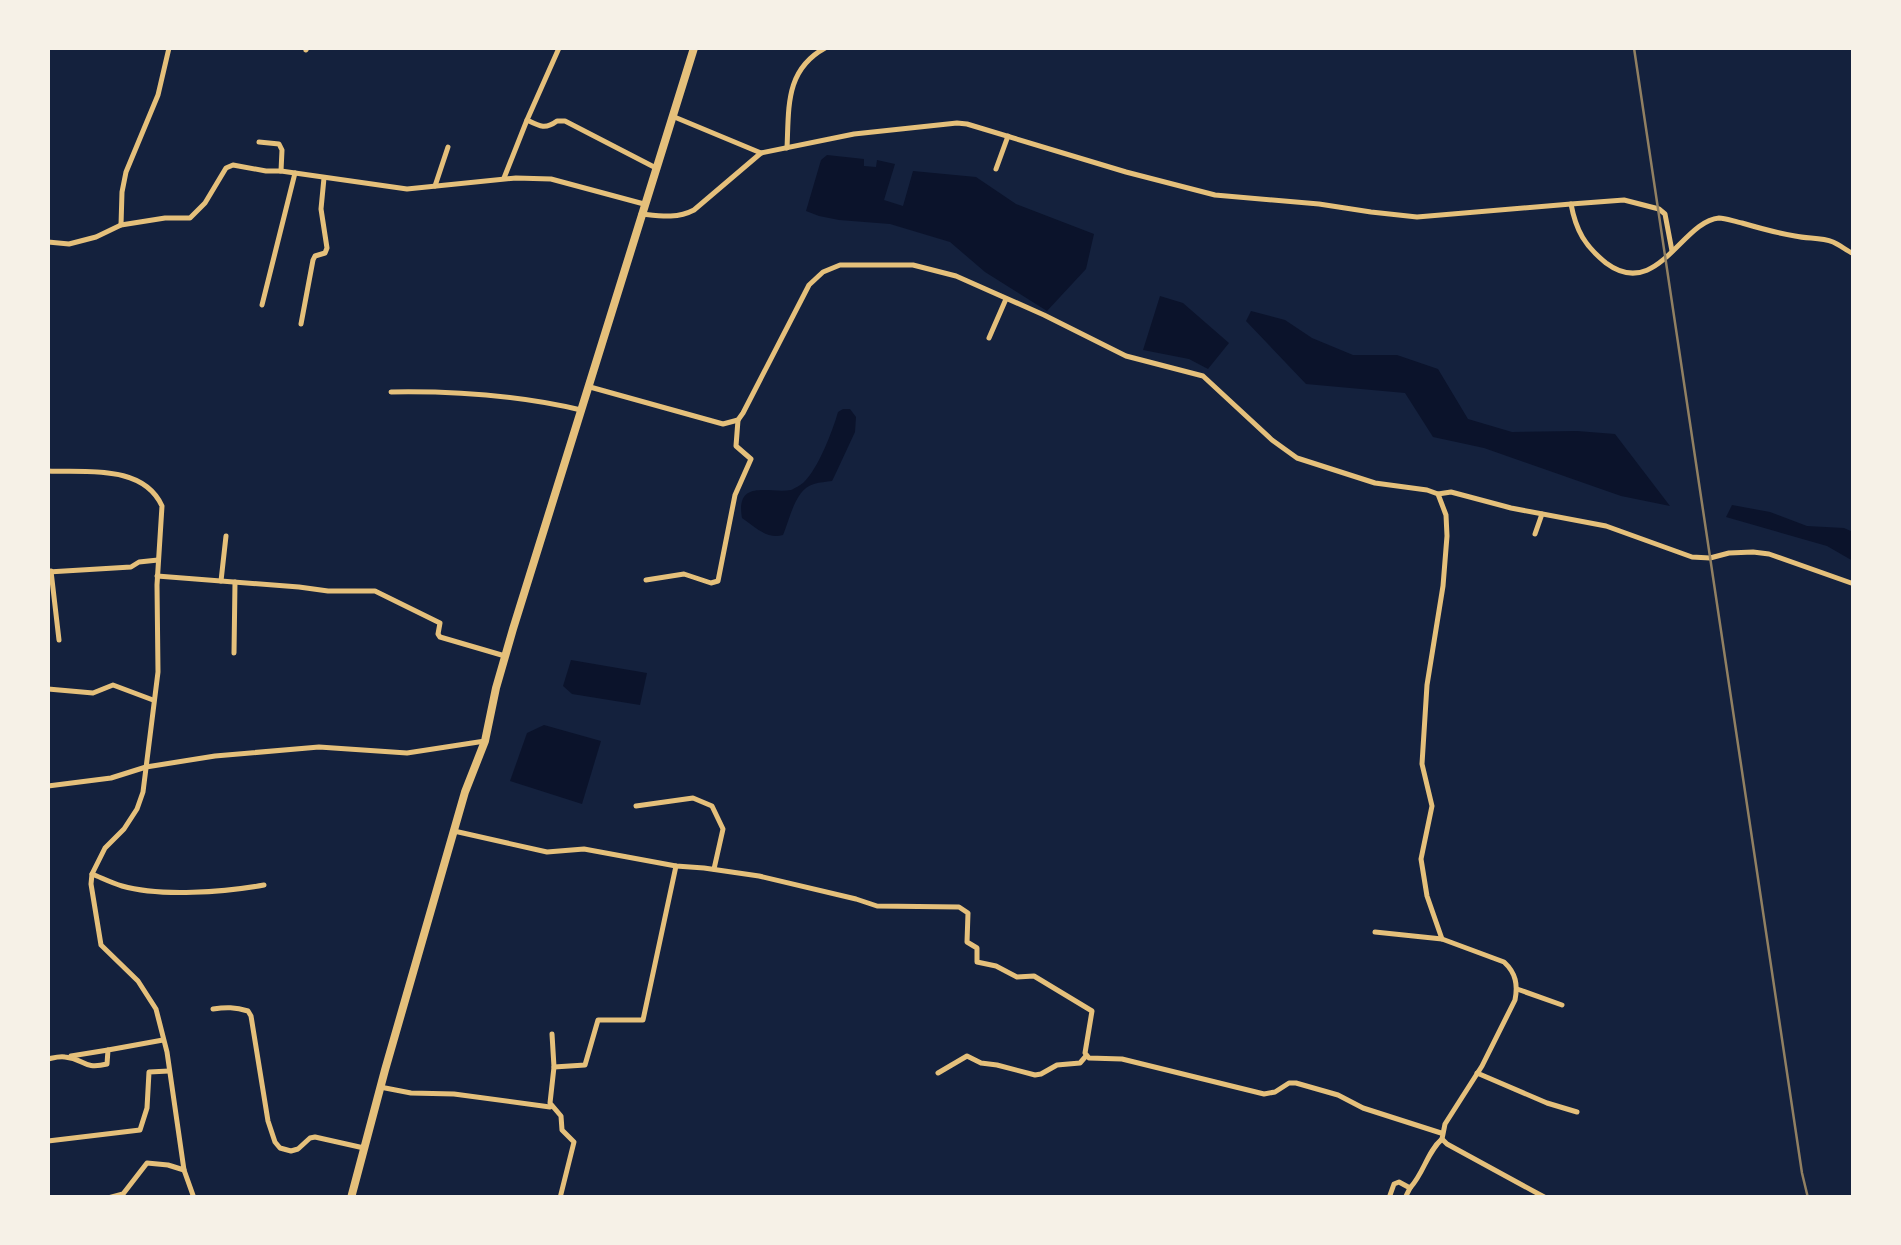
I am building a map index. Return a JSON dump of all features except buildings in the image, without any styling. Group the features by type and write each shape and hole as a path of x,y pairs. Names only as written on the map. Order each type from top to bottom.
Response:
{"main road":[{"path":"351,1198 465,792 484,741 506,656 694,48"}],"street":[{"path":"120,225 126,172 158,95 169,48"},
{"path":"504,180 558,48"},
{"path":"788,148 790,103 797,76 805,60 825,48"},
{"path":"672,116 762,153"},
{"path":"527,120 544,127 565,122 656,168"},
{"path":"48,242 69,244 120,225 190,218 205,204 226,168 233,164 399,188 523,178 556,180 668,216 686,215 762,153 854,134 958,123 1215,195 1417,217 1624,200 1659,209 1664,214 1672,251"},
{"path":"996,169 1008,136"},
{"path":"259,142 279,144 280,171"},
{"path":"435,187 448,146"},
{"path":"262,305 294,173"},
{"path":"301,324 312,260 327,248 320,209 324,178"},
{"path":"1571,204 1588,247 1614,268 1634,272 1644,272 1703,224 1721,218 1821,239 1854,254"},
{"path":"588,386 722,424 738,420 815,277 833,267 913,266 956,276 1126,356 1209,379 1250,421 1298,458 1374,482 1438,494 1450,492 1606,526 1692,556 1770,554 1854,584"},
{"path":"989,338 1006,298"},
{"path":"390,392 524,398 581,410"},
{"path":"646,580 684,574 711,583 718,581 735,495 750,459 736,446 738,420"},
{"path":"48,471 112,473 133,479 150,488 162,506 157,576 158,672 143,792 124,829 105,848 91,884 101,945 138,981 156,1009 182,1170 194,1198"},
{"path":"1438,494 1446,515 1447,547 1426,684 1422,764 1432,806 1420,859 1427,896 1442,939"},
{"path":"1535,534 1542,514"},
{"path":"221,581 226,536"},
{"path":"59,640 49,572 131,568 139,562 158,560"},
{"path":"157,576 328,591 375,591 440,623 440,637 506,656"},
{"path":"234,653 235,582"},
{"path":"48,689 93,693 113,684 153,700"},
{"path":"48,786 111,778 146,767 215,756 319,747 407,753 484,741"},
{"path":"636,806 689,798 712,806 723,829 714,869"},
{"path":"454,831 547,852 584,849 765,877 877,906 950,906 964,910 968,916 966,942 977,948 978,962 1018,977 1034,976 1092,1011 1086,1056 1080,1064 1057,1065 1035,1075 981,1063 968,1056 938,1073"},
{"path":"554,1067 585,1065 598,1020 642,1020 676,866"},
{"path":"92,874 124,887 164,891 225,892 264,885"},
{"path":"1375,932 1442,939 1504,962 1510,967 1517,988 1515,1000 1477,1073 1444,1124 1442,1136 1405,1198"},
{"path":"1517,988 1562,1005"},
{"path":"213,1009 229,1006 248,1010 251,1016 268,1121 280,1148 291,1151 315,1137 364,1148"},
{"path":"552,1034 550,1103 561,1116 562,1130 574,1142 560,1198"},
{"path":"48,1059 163,1040"},
{"path":"68,1057 88,1067 108,1064 108,1050"},
{"path":"1086,1056 1122,1059 1264,1094 1296,1083 1338,1095 1442,1136 1447,1144 1546,1198"},
{"path":"48,1141 140,1130 147,1108 149,1072 168,1071"},
{"path":"1477,1073 1577,1112"},
{"path":"380,1087 553,1107"},
{"path":"108,1198 123,1194 146,1164 182,1170"},
{"path":"1388,1198 1394,1184 1399,1182 1410,1188"}],"water":[{"path":"827,155 864,159 864,166 876,167 877,160 895,164 884,200 903,206 913,171 976,177 1016,204 1094,234 1086,269 1047,311 985,272 950,242 890,224 839,220 806,211 821,160"},
{"path":"1160,296 1183,303 1229,343 1208,369 1189,359 1143,350"},
{"path":"1251,311 1285,320 1312,338 1353,355 1397,355 1438,369 1468,419 1512,432 1615,434 1670,506 1621,496 1484,448 1433,437 1405,393 1306,384 1246,321"},
{"path":"850,409 856,417 855,432 835,475 832,481 814,484 802,492 783,535 766,534 742,518 741,505 749,493 791,490 804,482 820,459 838,412"},
{"path":"1732,505 1770,512 1807,526 1853,532 1853,561 1827,546 1726,517"},
{"path":"571,660 647,673 640,705 572,694 563,686"},
{"path":"544,725 601,741 582,804 510,781 527,733"}],"railway":[{"path":"1634,48 1808,1198"}]}
